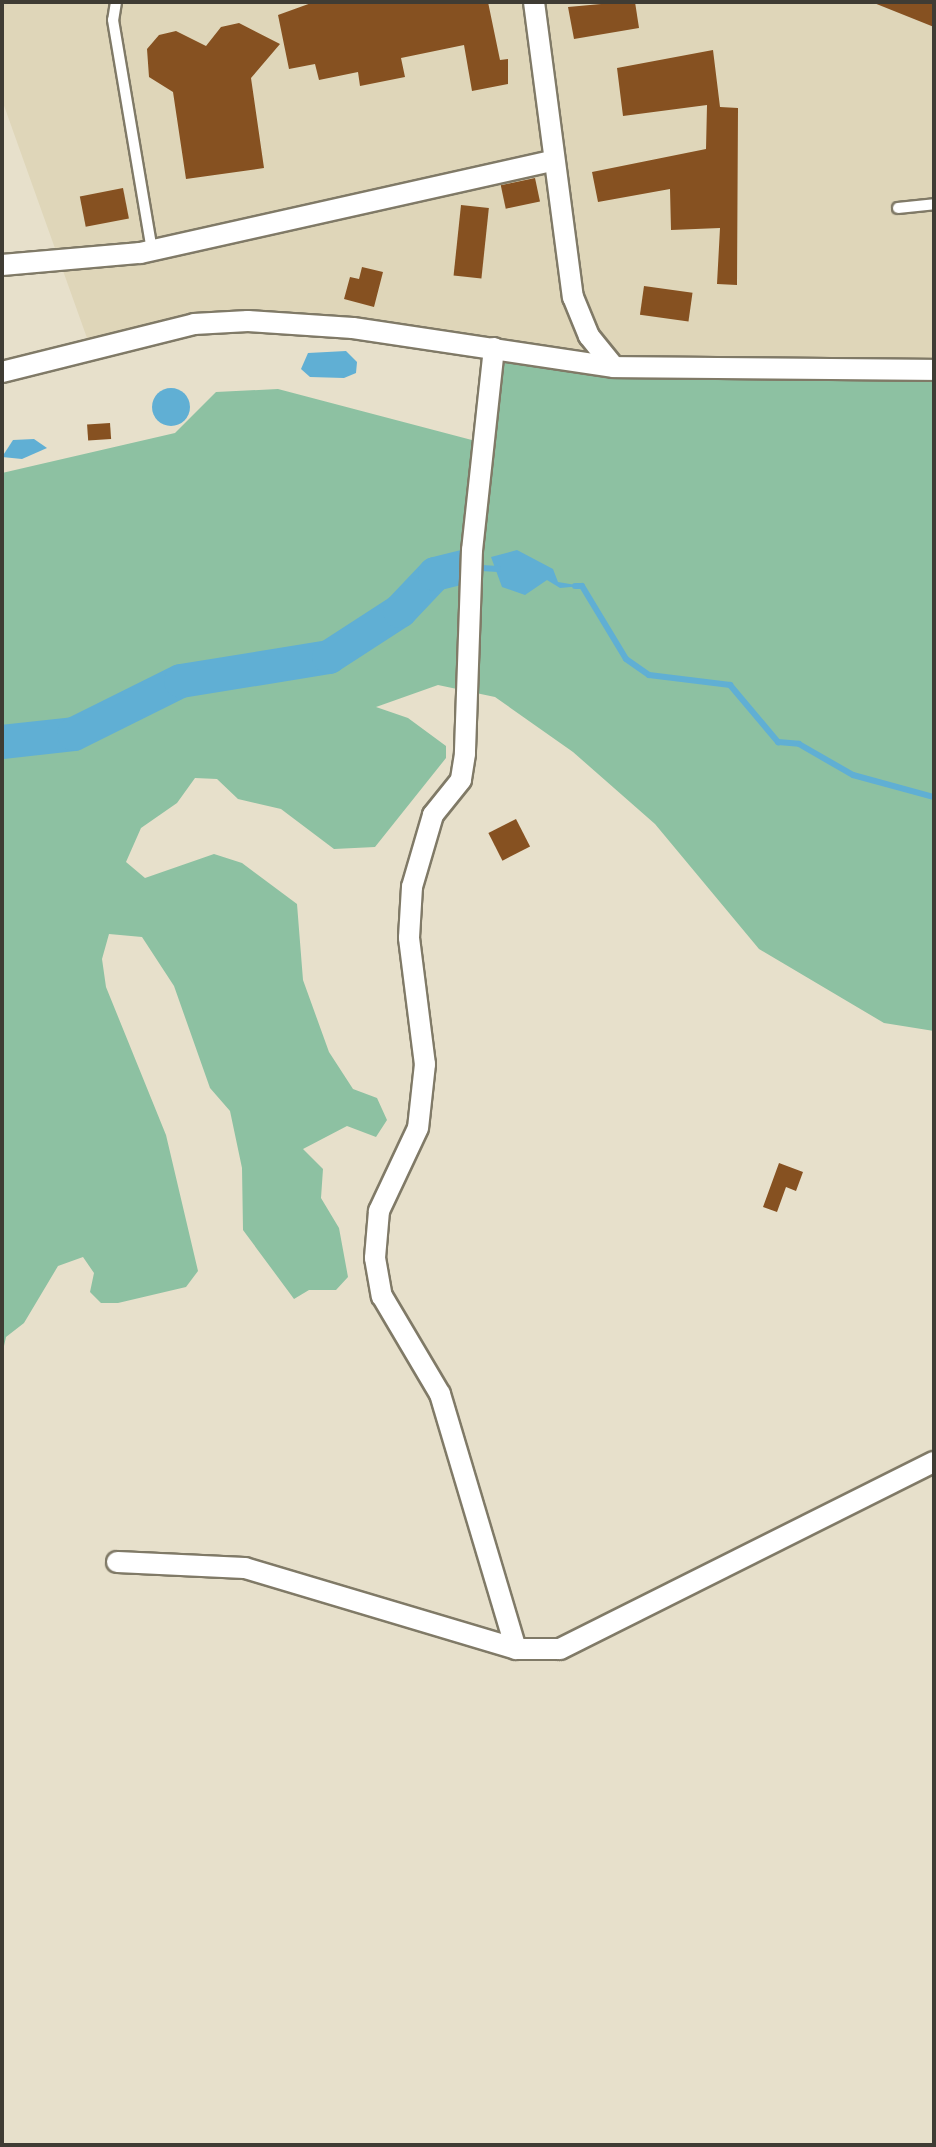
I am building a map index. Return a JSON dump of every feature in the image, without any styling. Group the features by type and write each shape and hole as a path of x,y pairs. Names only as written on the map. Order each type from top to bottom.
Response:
{"street":[{"path":"534,2 553,161 578,315 614,367"},
{"path":"2,265 152,251 553,161"},
{"path":"2,372 194,324 248,321 494,348 614,367 934,370"},
{"path":"494,348 469,580 465,754 461,780 433,815 412,887 409,938 425,1064 418,1128 379,1211 375,1258 382,1296 435,1380 516,1649"},
{"path":"117,1562 245,1568 516,1649 586,1640 934,1462"}],"lane":[{"path":"116,2 113,20 152,251"},
{"path":"898,208 934,204"}],"shaded area":[{"path":"2,2 934,2 934,364 628,360 226,317 87,338 2,100"}],"green space":[{"path":"498,344 605,362 934,364 934,1031 884,1023 759,949 655,824 573,752 495,697 438,685 376,707 408,718 446,746 446,758 375,847 334,849 281,809 238,799 217,779 195,778 177,803 141,828 126,862 145,878 214,854 242,863 297,904 303,980 329,1052 353,1089 377,1098 387,1120 376,1137 347,1126 303,1149 323,1169 321,1198 339,1228 348,1277 336,1290 309,1290 294,1299 243,1230 242,1168 230,1111 210,1088 174,986 142,937 109,934 102,959 106,987 166,1135 198,1271 186,1287 118,1303 101,1303 90,1292 94,1273 83,1257 58,1266 24,1323 6,1337 2,1355 2,473 175,433 216,392 278,389 487,444"}],"water":[{"path":"346,351 357,362 356,373 344,378 310,377 301,369 308,353"},
{"path":"171,388 184,394 190,407 184,420 171,426 158,420 152,407 158,394"},
{"path":"34,439 47,448 22,459 2,457 13,440"},
{"path":"517,550 553,569 558,582 582,586 560,588 547,580 525,595 502,587 491,557"}],"building":[{"path":"314,2 488,2 500,60 508,59 508,84 472,91 464,45 401,58 405,77 360,86 358,72 319,80 315,64 289,69 278,15"},
{"path":"635,2 639,28 574,39 568,7"},
{"path":"874,2 934,2 934,27 874,3"},
{"path":"239,23 280,44 251,78 264,168 186,179 173,92 149,77 147,49 159,35 176,31 206,46 221,27"},
{"path":"713,50 720,107 738,108 737,285 717,284 720,228 671,230 670,189 598,202 592,172 706,149 707,105 623,116 617,68"},
{"path":"535,178 540,201 506,209 501,185"},
{"path":"123,188 129,218 86,227 80,196"},
{"path":"461,205 489,208 481,279 454,276"},
{"path":"362,267 383,272 374,307 344,299 350,277 359,279"},
{"path":"644,286 693,293 688,322 640,315"},
{"path":"110,423 111,439 88,441 87,425"},
{"path":"516,819 530,847 502,861 488,833"},
{"path":"779,1163 803,1172 796,1191 786,1187 777,1212 763,1207"}],"waterway":[{"path":"2,742 74,734 181,681 329,657 400,611 435,574 463,567"},
{"path":"482,568 498,569"},
{"path":"575,586 582,586 626,659 649,675 730,685 778,742 799,744 853,775 934,797"}]}
